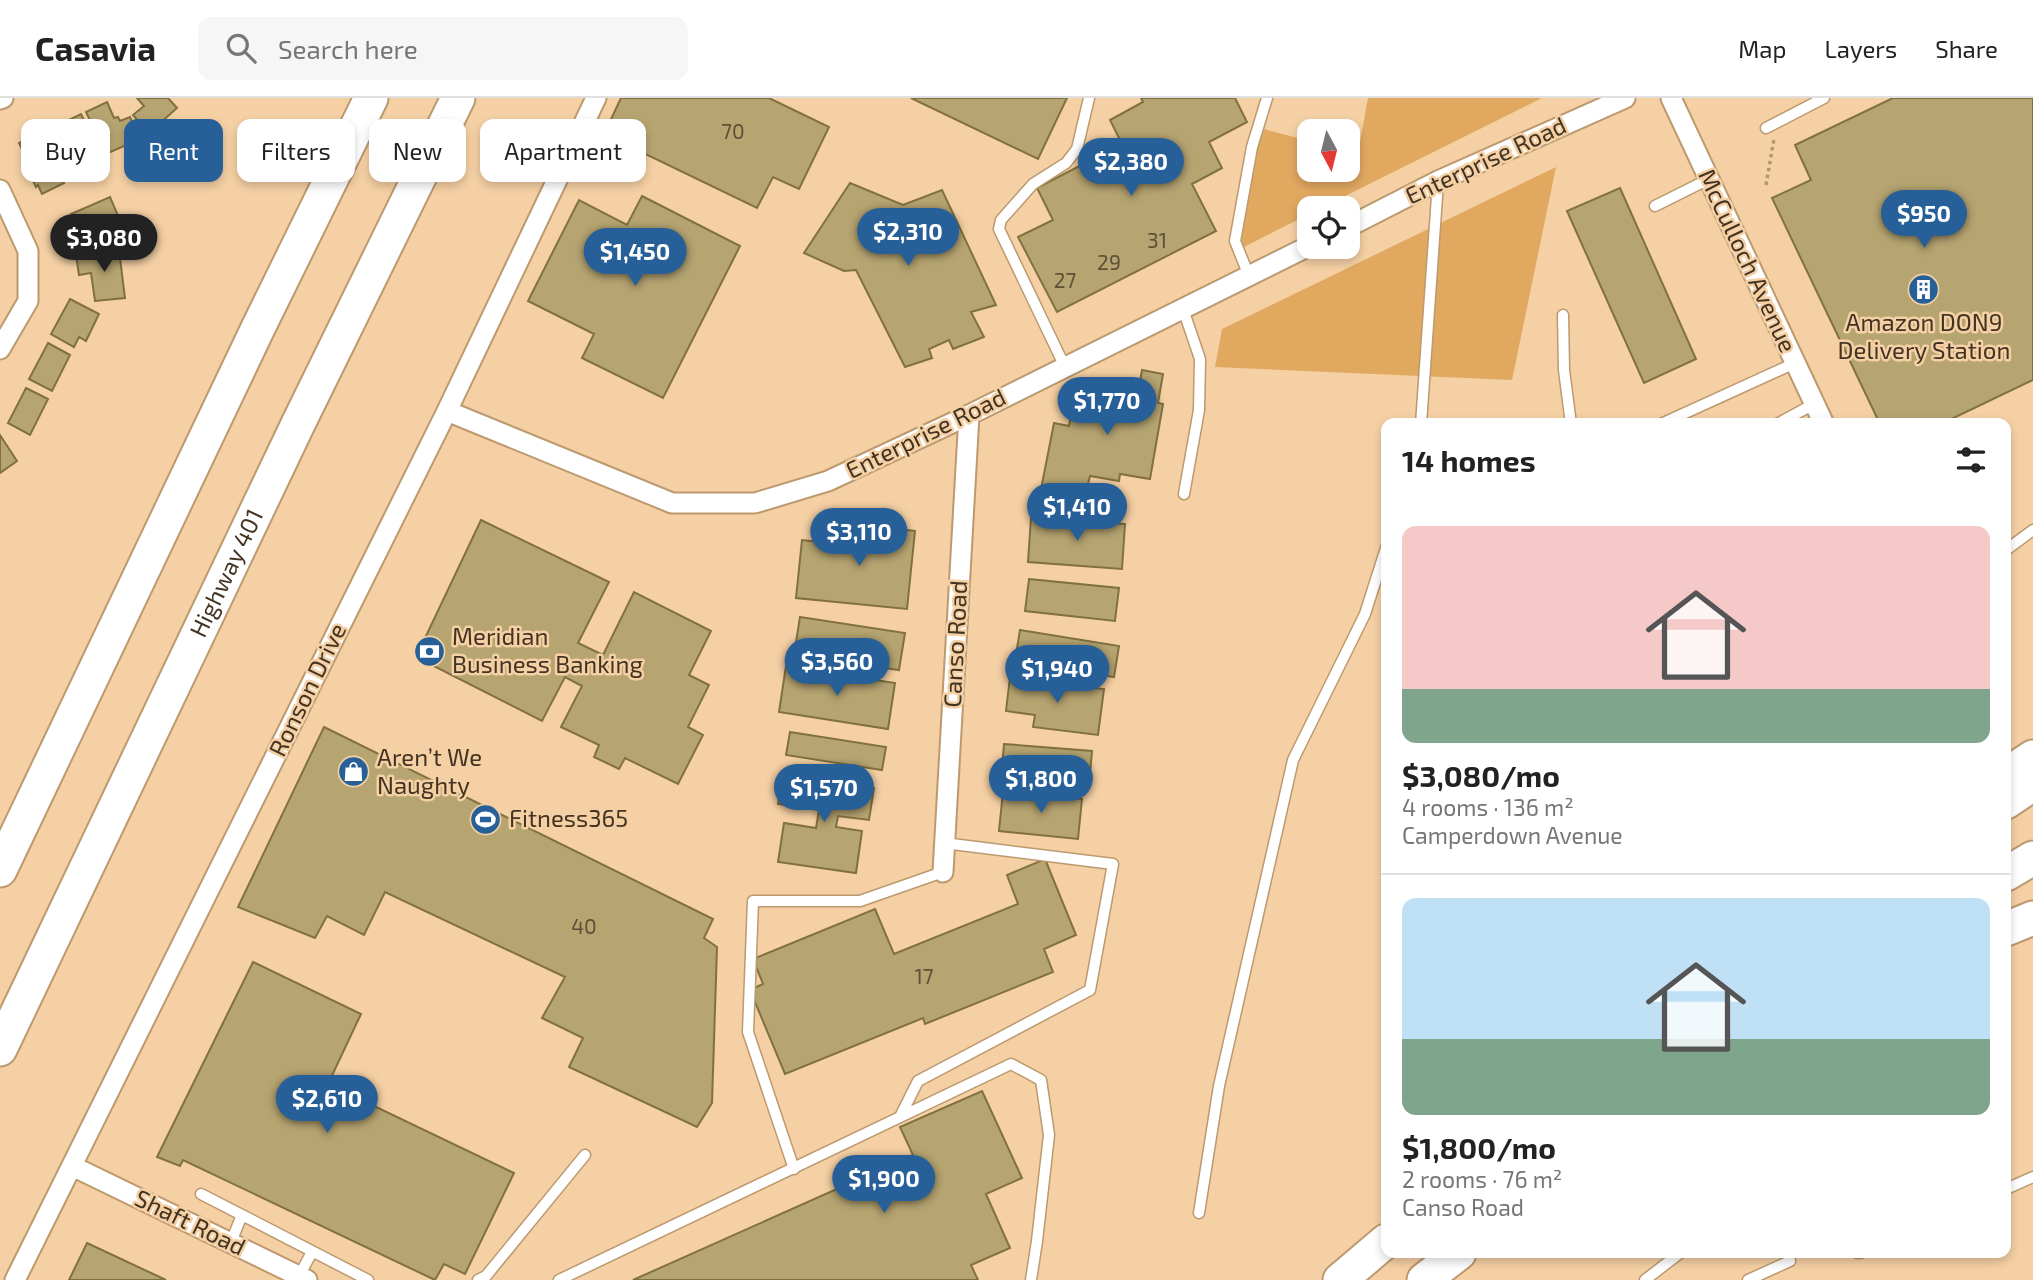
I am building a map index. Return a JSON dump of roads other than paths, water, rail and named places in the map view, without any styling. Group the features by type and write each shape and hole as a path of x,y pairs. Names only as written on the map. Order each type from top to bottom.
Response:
{"highway":[{"path":"258,328 351,98"},
{"path":"0,870 258,328 371,98"},
{"name":"Highway 401","path":"0,1049 298,424 458,98"},
{"path":"2011,772 2033,757"},
{"path":"2011,799 2033,784"},
{"path":"2011,871 2033,858"},
{"path":"2011,927 2033,918"},
{"path":"1340,1280 1381,1245"},
{"path":"1424,1280 1453,1258"}],"street":[{"name":"Ronson Drive","path":"15,1280 447,411 596,98"},
{"name":"Enterprise Road","path":"1360,221 1438,181 1625,98"},
{"name":"McCulloch Avenue","path":"1671,98 1821,418"},
{"path":"0,190 27,251 28,301 0,349"},
{"name":"Enterprise Road","path":"447,411 672,503 755,503 828,481 969,415 1297,252"},
{"name":"Canso Road","path":"943,872 969,415"},
{"name":"Shaft Road","path":"72,1166 303,1278"}],"lane":[{"path":"1065,367 999,229 1000,220 1033,184 1066,163 1077,149 1089,98"},
{"path":"1249,276 1235,241 1252,147 1267,98"},
{"path":"1766,128 1824,98"},
{"path":"1655,206 1709,179"},
{"path":"1421,418 1438,181"},
{"path":"1183,309 1200,359 1199,410 1184,494"},
{"path":"1563,315 1564,370 1570,418"},
{"path":"1674,418 1795,363"},
{"path":"1788,418 1814,404"},
{"path":"2011,546 2033,530"},
{"path":"1199,1213 1219,1086 1293,760 1365,614 1381,564"},
{"path":"900,1117 918,1081 1090,990 1113,864 944,843"},
{"path":"794,1169 748,1032 753,901 860,901 943,872"},
{"path":"559,1280 1011,1064 1041,1080 1049,1135 1031,1280"},
{"path":"478,1280 486,1276 585,1155"},
{"path":"2011,1187 2033,1177"},
{"path":"201,1194 368,1280"},
{"path":"231,1242 242,1215"},
{"path":"303,1278 313,1252"},
{"path":"1645,1280 1674,1258"},
{"path":"1748,1280 1790,1261 1789,1258"}],"place":[{"name":"Amazon DON9 Delivery Station","path":"1924,289"},
{"name":"Meridian Business Banking","path":"429,651"},
{"name":"Aren’t We Naughty","path":"354,772"},
{"name":"Fitness365","path":"486,819"}]}
